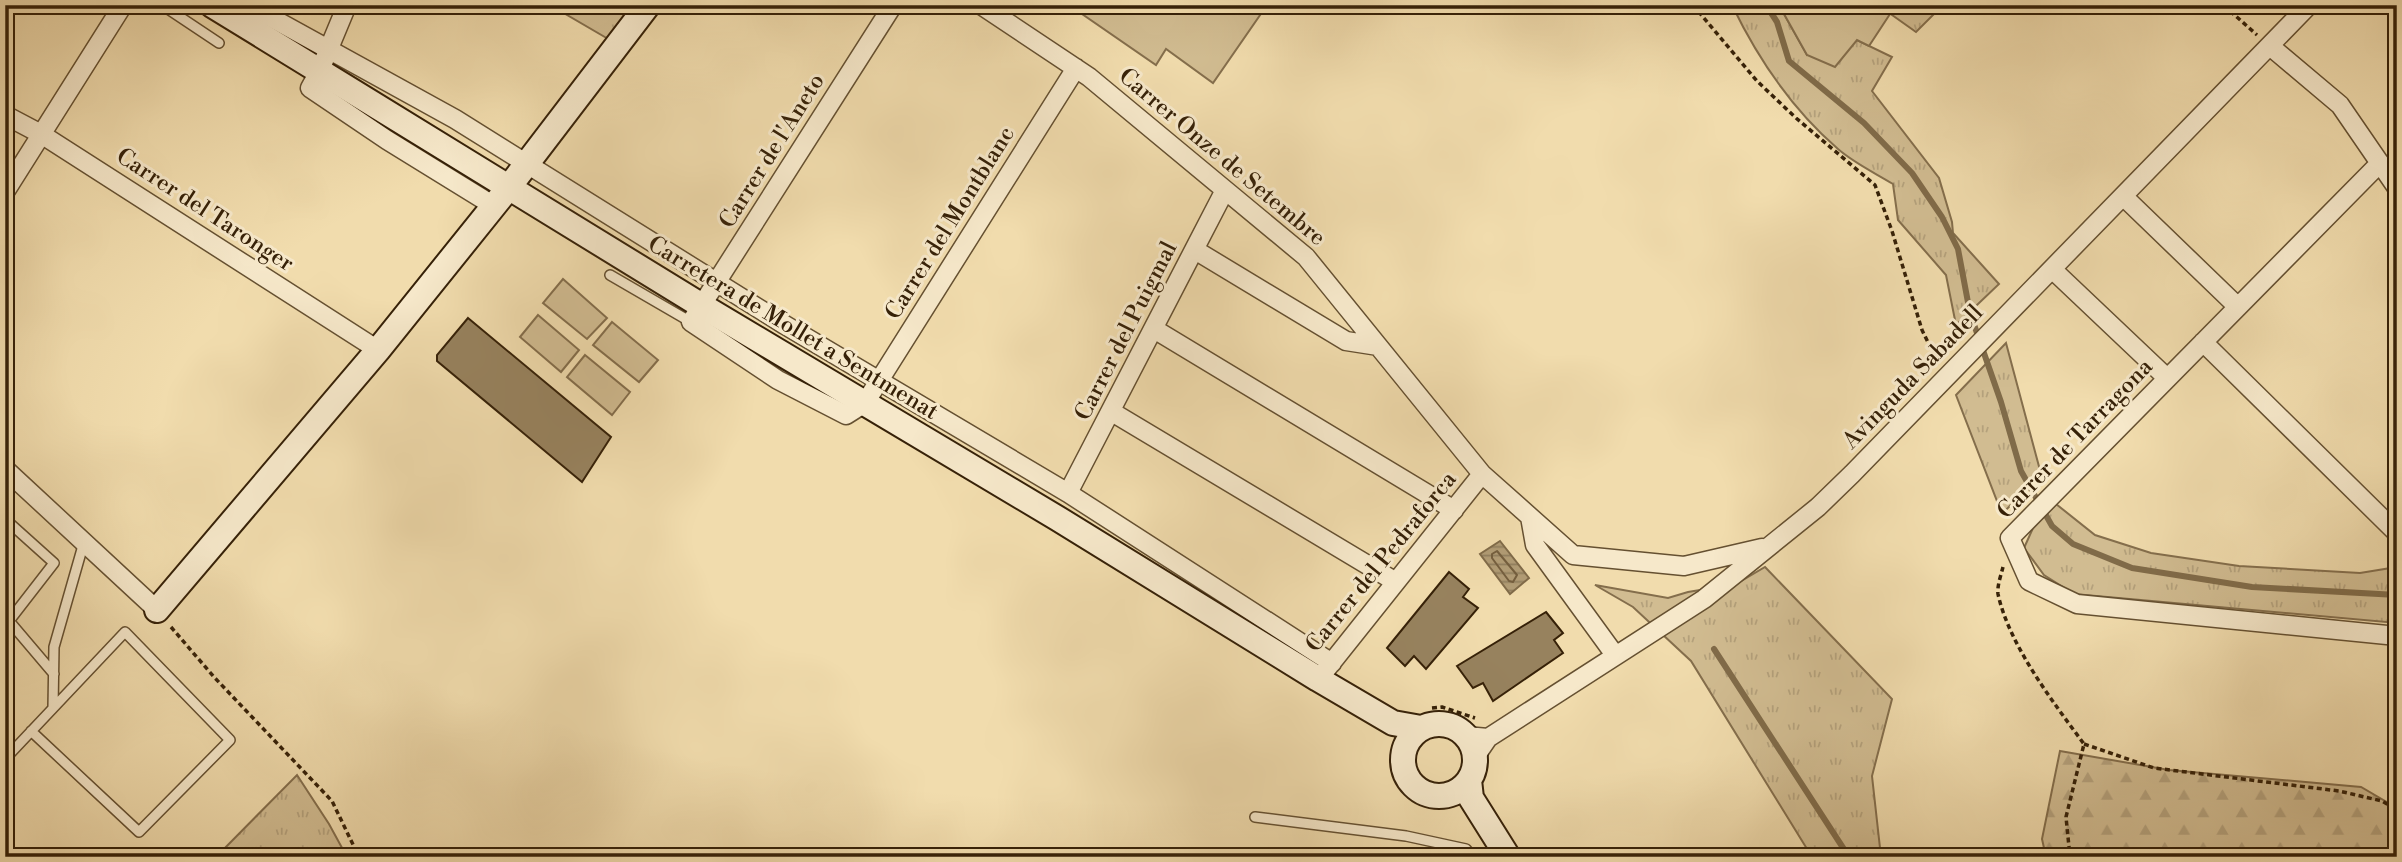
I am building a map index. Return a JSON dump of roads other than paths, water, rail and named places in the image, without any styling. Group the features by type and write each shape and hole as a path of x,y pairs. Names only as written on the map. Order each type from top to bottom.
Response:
{"street":[{"path":"5,192 123,5"},
{"name":"Carretera de Mollet a Sentmenat","path":"212,5 320,69 502,197 696,314 864,403 1057,518 1325,671"},
{"name":"Carretera de Mollet a Sentmenat","path":"248,5 268,18 320,69 455,119 806,338 1068,494 1325,671 1393,723 1421,728 1437,723 1453,726 1470,767"},
{"path":"320,69 347,5"},
{"path":"5,468 157,610 377,350 502,197 648,5"},
{"name":"Carrer de l'Aneto","path":"696,314 893,5"},
{"name":"Carrer Onze de Setembre","path":"981,5 1076,68 1306,257 1482,474"},
{"name":"Avinguda Sabadell","path":"1482,474 1573,555 1684,566 1769,547 1818,507 1852,474 2309,5"},
{"path":"2270,46 2340,105 2397,188"},
{"name":"Carrer del Montblanc","path":"864,403 1076,68"},
{"name":"Carrer del Taronger","path":"5,115 41,134 377,350"},
{"name":"Carrer de Tarragona","path":"2380,163 2010,538 2029,581 2077,604 2397,636"},
{"name":"Carrer del Puigmal","path":"1068,494 1226,190"},
{"path":"2123,196 2238,307"},
{"path":"1195,250 1346,341 1378,346"},
{"path":"2052,269 2167,378"},
{"path":"1154,329 1454,510"},
{"path":"2203,342 2397,533"},
{"path":"1112,412 1396,582"},
{"name":"Carrer del Pedraforca","path":"1325,671 1482,474"},
{"path":"1530,517 1535,545 1615,655"},
{"path":"1421,728 1411,736 1404,748 1403,764 1408,780 1420,791 1436,796 1615,655 1704,599 1769,547"},
{"path":"1393,723 1404,748"},
{"path":"1470,767 1508,857"}],"lane":[{"path":"162,5 219,43"},
{"path":"610,275 696,314"},
{"path":"5,519 54,563 9,621 54,674"},
{"path":"53,708 54,647 84,542"},
{"path":"5,758 125,632 230,740 139,832 31,731"},
{"path":"1255,817 1406,836 1466,849 1473,857"}],"water":[{"path":"1500,541 1529,578 1510,594 1480,554"}],"waterway":[{"path":"1766,5 1777,22 1789,61 1864,123 1912,173 1942,217 1958,249 1970,313 2001,402 2021,471 2052,526 2073,544 2132,568 2252,587 2397,595"},
{"path":"1714,649 1849,857"}]}
